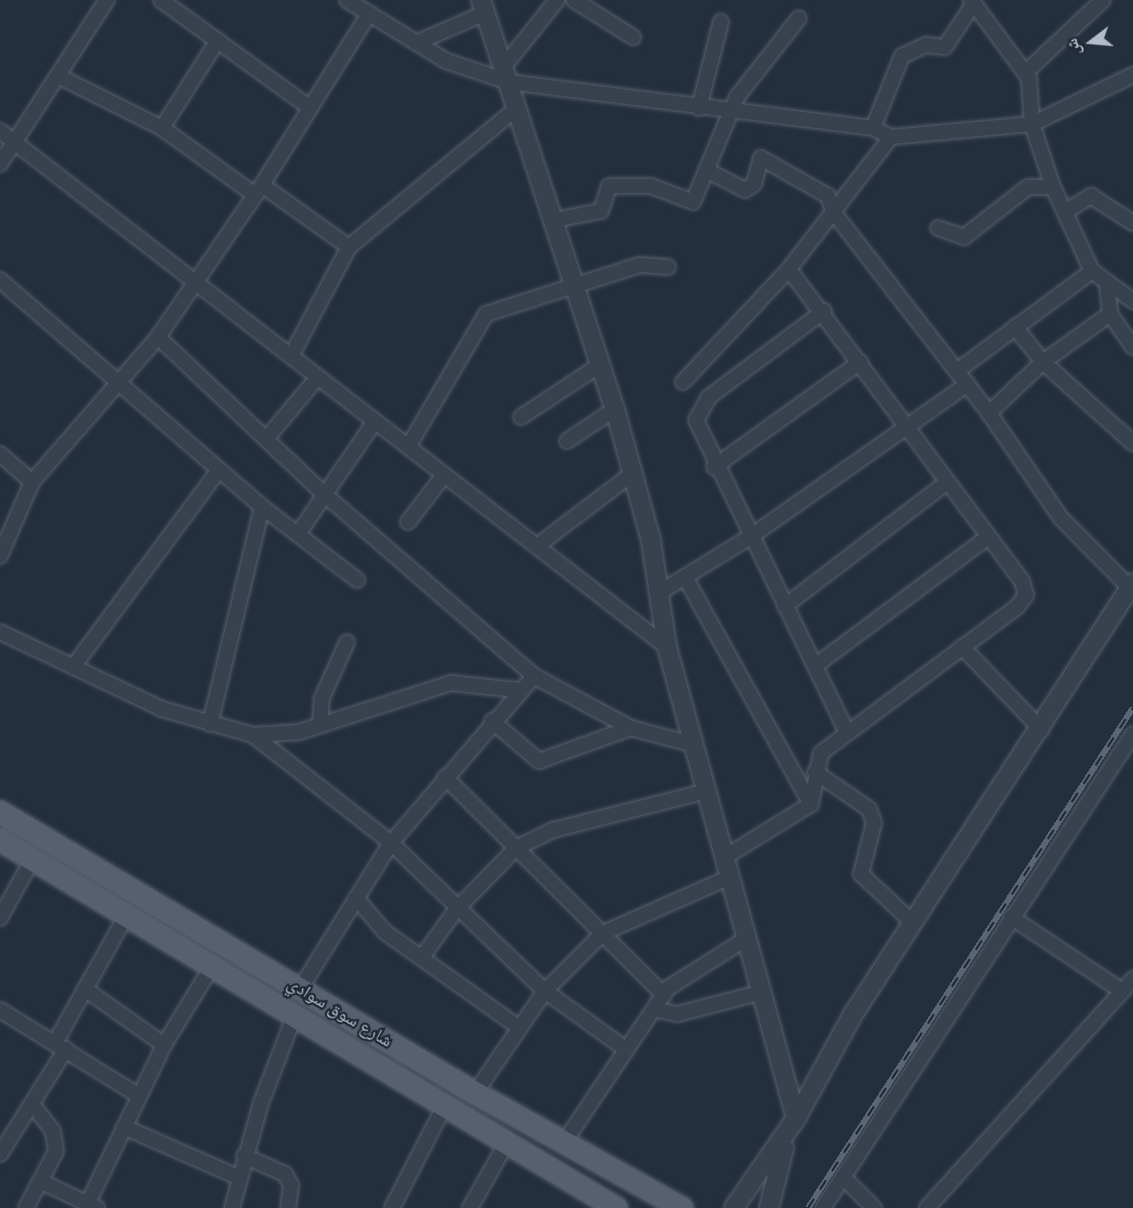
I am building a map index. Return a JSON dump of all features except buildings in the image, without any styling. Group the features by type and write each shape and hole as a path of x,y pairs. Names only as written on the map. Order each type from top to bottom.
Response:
{"main road":[{"name":"شارع سوق سوادي","path":"0,812 475,1093 563,1144 682,1208"},
{"name":"شارع سوق سوادي","path":"0,840 127,914 211,968 507,1142 594,1202 616,1208"},
{"path":"181,949 196,926"}],"street":[{"path":"0,164 107,0"},
{"path":"161,0 310,108"},
{"path":"347,0 446,61 506,74 699,108 873,128 891,137 1032,124 1133,75"},
{"path":"506,74 557,0"},
{"path":"574,0 633,37"},
{"path":"1026,72 1103,0"},
{"path":"873,128 902,56 926,45 945,46 972,2 1026,72 1032,124 1053,187 1092,271 1133,301"},
{"path":"416,43 483,7 516,109 578,284 633,473 651,542 657,594 668,647 796,1118 734,1208"},
{"path":"0,556 32,482 158,337 259,190 369,14"},
{"path":"555,220 600,211 609,186 651,186 693,202 710,172 732,112 745,85 799,18"},
{"path":"699,108 721,22"},
{"path":"162,128 218,40"},
{"path":"58,76 162,128 349,246"},
{"path":"291,356 349,246 516,109"},
{"path":"0,131 668,647"},
{"path":"683,382 789,269 891,137"},
{"path":"710,172 745,190 754,184 761,158 828,196 834,213 968,384 1079,541 1131,585 1042,730 913,922 832,1049 796,1118 776,1169 769,1208"},
{"path":"938,228 964,237 1028,187 1053,187"},
{"path":"1065,212 1091,196 1133,223"},
{"path":"408,447 486,314 651,263 668,267"},
{"path":"724,856 811,804 817,790 815,772 821,753 962,647 1026,595 1022,580 947,482 824,311 789,269"},
{"path":"957,371 1092,271"},
{"path":"0,280 262,507 357,580"},
{"path":"1107,284 1110,314 1133,347"},
{"path":"824,311 699,406 696,420 714,466 847,732"},
{"path":"989,413 1043,362 1110,314"},
{"path":"1015,327 1043,362 1133,443"},
{"path":"158,337 324,494 534,676 631,728 695,745"},
{"path":"714,466 860,362"},
{"path":"521,417 600,365"},
{"path":"266,439 318,377"},
{"path":"657,594 750,537 968,384"},
{"path":"567,441 615,410"},
{"path":"298,534 375,421"},
{"path":"0,454 32,482"},
{"path":"72,667 219,470"},
{"path":"537,546 633,473"},
{"path":"408,522 444,475"},
{"path":"784,606 947,482"},
{"path":"210,724 262,507"},
{"path":"815,666 988,537"},
{"path":"685,577 811,804"},
{"path":"0,632 72,667 210,724 253,735 320,725 451,682 518,690"},
{"path":"320,725 322,698 347,642"},
{"path":"962,647 1042,730"},
{"path":"300,989 391,843 518,690 534,676"},
{"path":"492,721 539,761 631,728"},
{"path":"823,1208 1011,917 1133,734"},
{"path":"253,735 391,843 456,909 545,991 624,1048"},
{"path":"815,772 869,809 874,823 861,874 913,922"},
{"path":"445,777 664,995"},
{"path":"422,957 456,909 516,848 554,830 707,792"},
{"path":"0,918 33,858"},
{"path":"475,1093 518,1027 545,991 603,933 730,877"},
{"path":"356,898 379,927 518,1027"},
{"path":"0,1154 33,1106 85,989 127,914"},
{"path":"1011,917 1122,992"},
{"path":"563,1144 624,1048 657,1010 664,995 678,979 747,938"},
{"path":"42,1182 93,1206 124,1127 164,1045 211,968"},
{"path":"927,1208 1133,980"},
{"path":"85,989 164,1045"},
{"path":"657,1010 678,1014 762,992"},
{"path":"0,1010 139,1096"},
{"path":"232,1208 244,1156 294,1017"},
{"path":"392,1208 445,1105"},
{"path":"26,1208 42,1182 56,1140 33,1106"},
{"path":"124,1127 238,1177"},
{"path":"470,1208 507,1142"},
{"path":"244,1156 285,1174 291,1185 288,1208"},
{"path":"843,1177 874,1208"}],"railway":[{"path":"808,1208 1133,708"}]}
